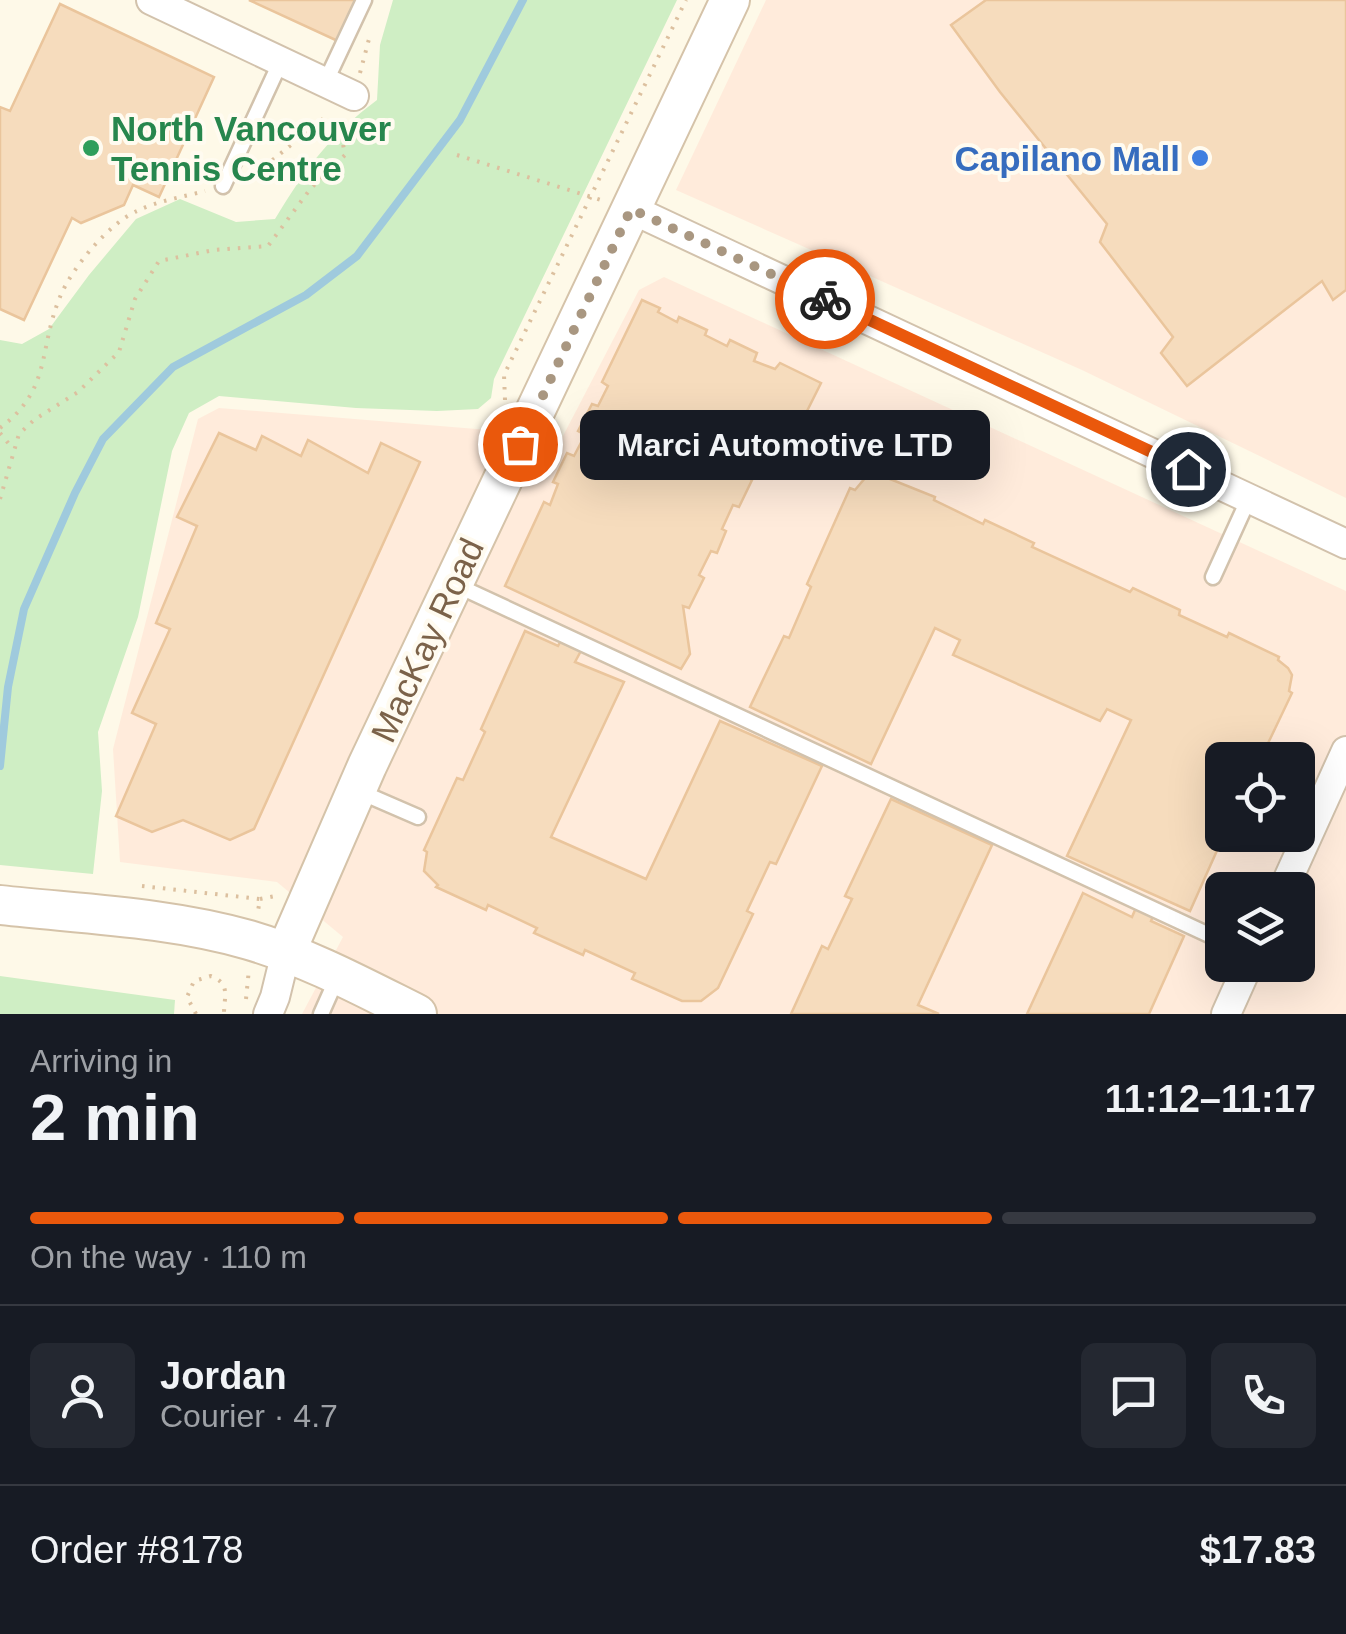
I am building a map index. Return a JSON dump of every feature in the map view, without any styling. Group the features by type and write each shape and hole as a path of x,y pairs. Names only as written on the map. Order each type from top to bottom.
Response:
{"street":[{"path":"152,0 354,96"},
{"name":"MacKay Road","path":"257,1006 275,997 299,916 730,0"},
{"path":"631,209 1346,544"},
{"path":"1291,872 1346,751"},
{"path":"0,905 166,924 242,938 286,952 417,1014"},
{"path":"1226,1014 1240,982"}],"lane":[{"path":"325,83 364,0"},
{"path":"223,186 280,63"},
{"path":"1213,577 1249,498"},
{"path":"454,583 1205,932"},
{"path":"358,791 418,817"},
{"path":"320,1014 338,976"}],"path":[{"path":"505,409 504,375 686,0"},
{"path":"354,96 369,38"},
{"path":"0,498 14,452 19,434 78,392 119,352 135,300 160,261 214,250 268,246 311,188 344,156 336,108 250,180 135,211 99,239 60,296 40,376 22,411 0,431 14,452"},
{"path":"457,155 631,209"},
{"path":"260,899 280,894"},
{"path":"248,970 257,1006"},
{"path":"196,1014 187,997 194,981 210,976 224,984 224,1014"}],"shaded area":[{"path":"766,0 1346,0 1346,498 1082,370 676,190"},
{"path":"664,277 1346,591 1346,1014 302,1014 343,937 277,882 120,862 113,749 198,419 219,408 563,436 639,290"}],"green space":[{"path":"393,0 677,0 494,379 491,398 478,409 437,411 219,396 189,413 172,451 138,617 98,732 102,791 93,874 0,865 0,340 22,344 49,329 136,219 180,199 236,222 275,219 320,154 377,100 380,45"},
{"path":"0,976 175,1000 174,1014 0,1014"}],"building":[{"path":"249,0 362,0 340,42"},
{"name":"Capilano Mall","path":"986,0 1346,0 1346,290 1333,300 1322,281 1187,386 1161,353 1173,337 1100,242 1107,224 951,25"},
{"name":"North Vancouver Tennis Centre","path":"60,4 214,77 159,197 133,185 124,205 81,223 72,218 24,320 0,309 0,107 10,111"},
{"path":"642,300 677,322 679,317 707,330 705,335 727,346 730,340 757,353 754,361 775,369 780,363 821,383 784,457 775,461 754,458 746,477 752,480 739,507 733,505 717,553 711,551 699,575 704,578 689,608 683,606 690,654 681,669 505,586 544,502 550,505 558,484 553,482 567,453 574,456 585,435 578,431 592,404 598,406 608,386 602,382"},
{"path":"219,433 256,450 262,436 301,456 308,440 368,473 381,443 420,462 254,829 230,840 183,820 152,832 116,816 156,724 132,713 170,629 156,623 197,526 177,517"},
{"path":"880,475 935,497 934,500 983,524 985,520 1034,543 1032,547 1130,592 1133,588 1180,610 1179,615 1279,657 1288,668 1292,693 1269,742 1205,742 1205,852 1216,852 1190,911 1067,856 1131,720 1107,709 1100,721 953,655 960,640 935,628 871,764 750,707 784,636 789,638 811,587 807,584 850,488 855,490 866,477"},
{"path":"525,631 558,646 563,637 583,647 575,662 624,682 551,837 646,879 720,721 822,766 776,864 770,862 747,911 753,914 718,988 701,1001 682,1001 632,979 635,973 534,933 537,928 488,905 486,910 436,887 424,871 424,850 457,778 463,780"},
{"path":"891,799 992,845 918,1005 939,1014 791,1014 822,946 828,949 852,899 845,896"},
{"path":"1083,893 1132,917 1138,903 1155,911 1151,921 1184,936 1149,1014 1027,1014"}],"waterway":[{"path":"0,766 8,687 24,609 103,439 173,367 306,295 357,256 460,120 523,0"}],"way so far":[{"path":"520,444 631,209 825,299"}],"place":[{"name":"North Vancouver Tennis Centre","path":"91,148"},
{"name":"Capilano Mall","path":"1200,158"},
{"name":"Marci Automotive LTD","path":"520,444"}],"route":[{"path":"825,299 1188,469"}]}
